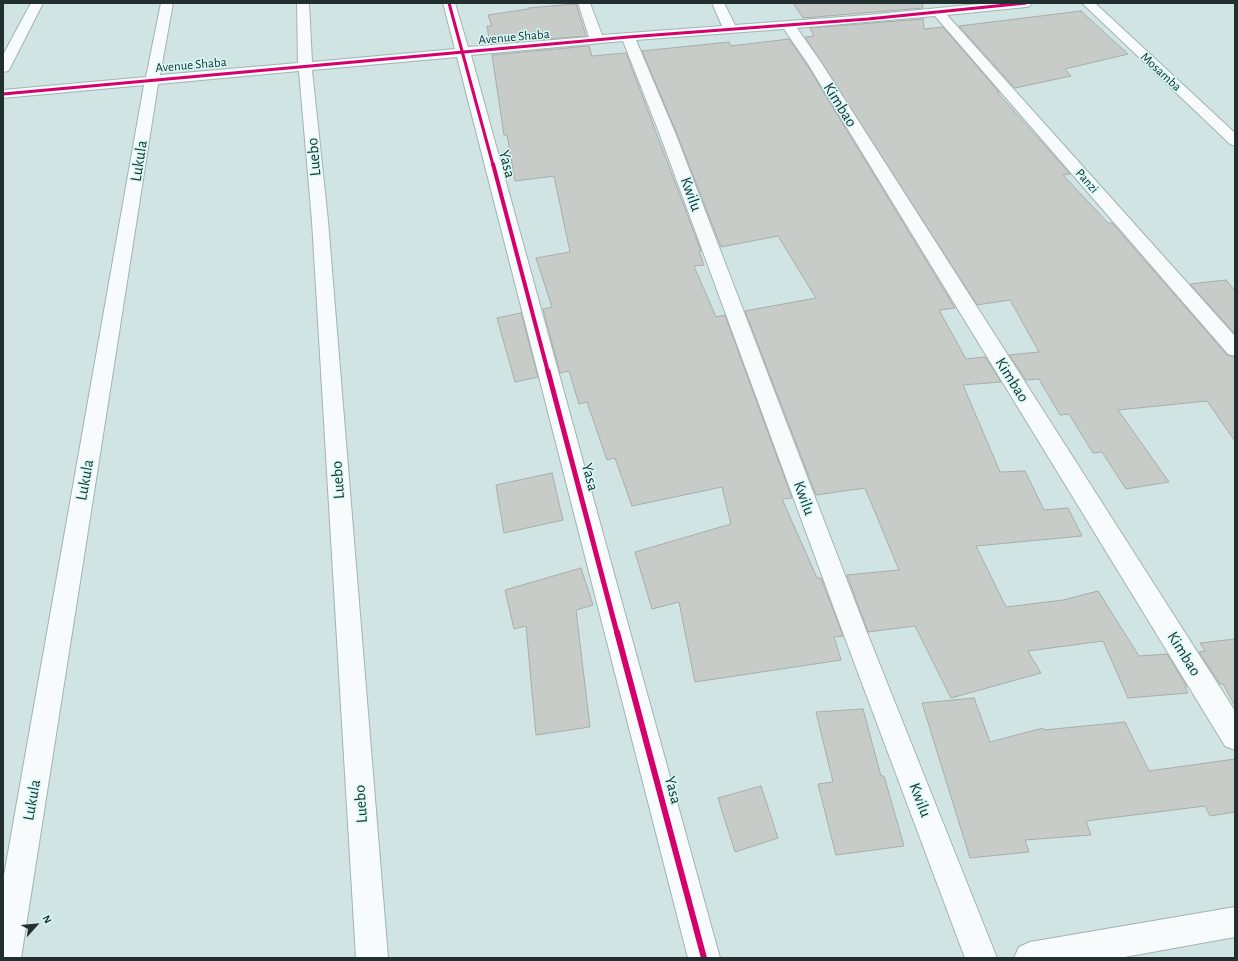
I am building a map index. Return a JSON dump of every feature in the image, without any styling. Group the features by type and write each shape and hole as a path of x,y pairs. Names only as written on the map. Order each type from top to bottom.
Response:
{"street":[{"path":"3,68 37,3"},
{"name":"Lukula","path":"5,958 166,3"},
{"name":"Luebo","path":"303,3 305,66 320,221 372,958"},
{"name":"Yasa","path":"448,3 463,52 704,958"},
{"path":"584,3 596,41"},
{"path":"718,3 730,29"},
{"name":"Avenue Shaba","path":"3,94 787,24 864,13 938,12 998,4 1026,3"},
{"name":"Mosamba","path":"1088,3 1235,141"},
{"name":"Panzi","path":"938,12 1235,349"},
{"name":"Kimbao","path":"787,24 815,64 1235,736"},
{"name":"Kwilu","path":"628,37 668,135 854,630 981,958"},
{"path":"1030,958 1235,922"}],"building":[{"path":"793,3 922,3 923,8 803,18"},
{"path":"576,4 586,36 490,44 487,26 492,26 488,15 528,8"},
{"path":"1081,11 1128,54 1065,69 1071,76 1015,88 959,26"},
{"path":"923,19 924,29 943,27 999,92 997,92 1070,174 1063,175 1108,223 1112,223 1227,355 1235,357 1235,441 1207,401 1118,410 1169,482 1126,489 1102,452 1093,453 1069,414 1060,415 1039,379 1026,380 1009,355 1039,352 1010,300 977,305 805,37 814,36 810,28"},
{"path":"789,39 807,65 955,308 939,310 966,359 985,357 1001,382 963,385 1000,472 1025,471 1044,510 1068,508 1082,536 976,546 1006,607 1063,600 1098,591 1139,656 1167,654 1187,687 1185,687 1188,693 1128,698 1103,641 1028,651 1041,673 951,698 915,626 868,632 847,575 899,570 865,488 816,495 745,311 816,298 778,236 721,247 677,134 642,51 729,42 731,46"},
{"path":"589,46 592,56 626,53 701,251 699,251 704,265 694,266 716,317 725,315 792,498 782,499 817,578 821,578 843,636 834,637 841,660 695,682 679,602 652,609 635,552 731,524 722,487 632,506 615,458 607,460 587,402 579,404 569,371 560,373 543,309 552,307 536,258 570,252 554,176 515,181 507,135 504,135 492,55"},
{"path":"1226,280 1235,291 1235,334 1190,284"},
{"path":"521,313 538,377 515,382 497,318"},
{"path":"552,473 563,520 504,533 496,485"},
{"path":"581,568 593,605 576,610 590,727 536,735 526,626 514,629 505,590"},
{"path":"1235,639 1235,706 1223,684 1220,684 1199,652 1205,651 1200,643"},
{"path":"974,698 990,742 1043,728 1044,730 1125,722 1149,771 1235,759 1235,812 1210,816 1205,806 1086,821 1091,835 1025,840 1029,852 970,858 922,703"},
{"path":"863,709 881,776 884,776 904,846 836,855 818,784 833,782 816,712"},
{"path":"761,786 778,838 735,852 718,798"}],"cycle path":[{"path":"449,3 704,958"},
{"path":"3,94 628,37 868,19 1026,3"}]}
